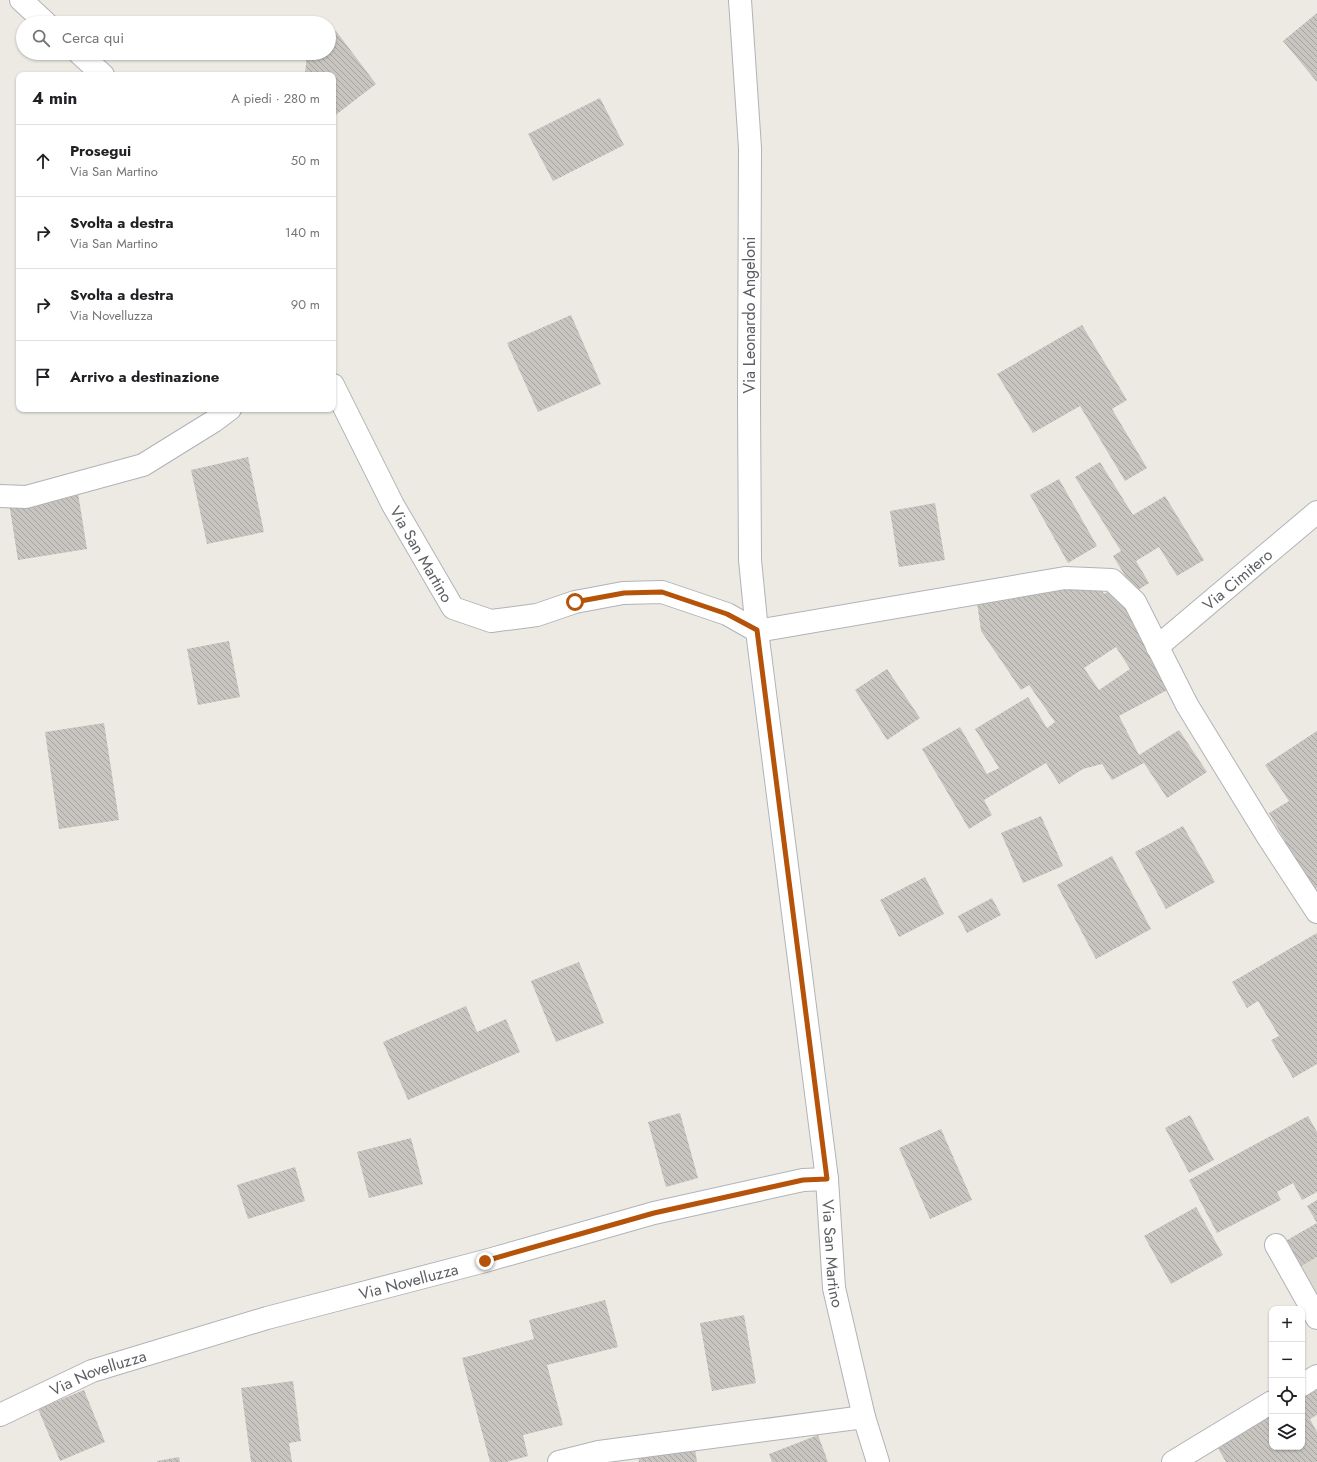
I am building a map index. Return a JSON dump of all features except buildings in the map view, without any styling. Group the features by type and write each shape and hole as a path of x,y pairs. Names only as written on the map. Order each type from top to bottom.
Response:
{"street":[{"path":"22,0 39,16"},
{"name":"Via Leonardo Angeloni","path":"740,0 750,148 750,560 757,630"},
{"path":"86,60 100,72"},
{"name":"Via San Martino","path":"336,391 393,505 453,608 492,621 537,615 575,602 624,593 662,592 727,614 757,630 827,1179 834,1288 864,1417 878,1462"},
{"path":"0,496 26,497 143,465 225,412"},
{"name":"Via Cimitero","path":"1157,647 1317,512"},
{"path":"757,630 1065,578 1112,580 1134,602 1187,705 1317,912"},
{"name":"Via Novelluzza","path":"0,1415 92,1371 267,1318 485,1261 654,1213 803,1180 827,1179"},
{"path":"1276,1246 1317,1318"},
{"path":"1305,1383 1317,1376"},
{"path":"1173,1462 1269,1404"},
{"path":"559,1462 599,1452 864,1417"}],"shaded area":[{"path":"1317,1257 1317,1304 1298,1268"}],"route":[{"path":"485,1261 654,1213 803,1180 827,1179 757,630 727,614 662,592 624,593 575,602"}]}
